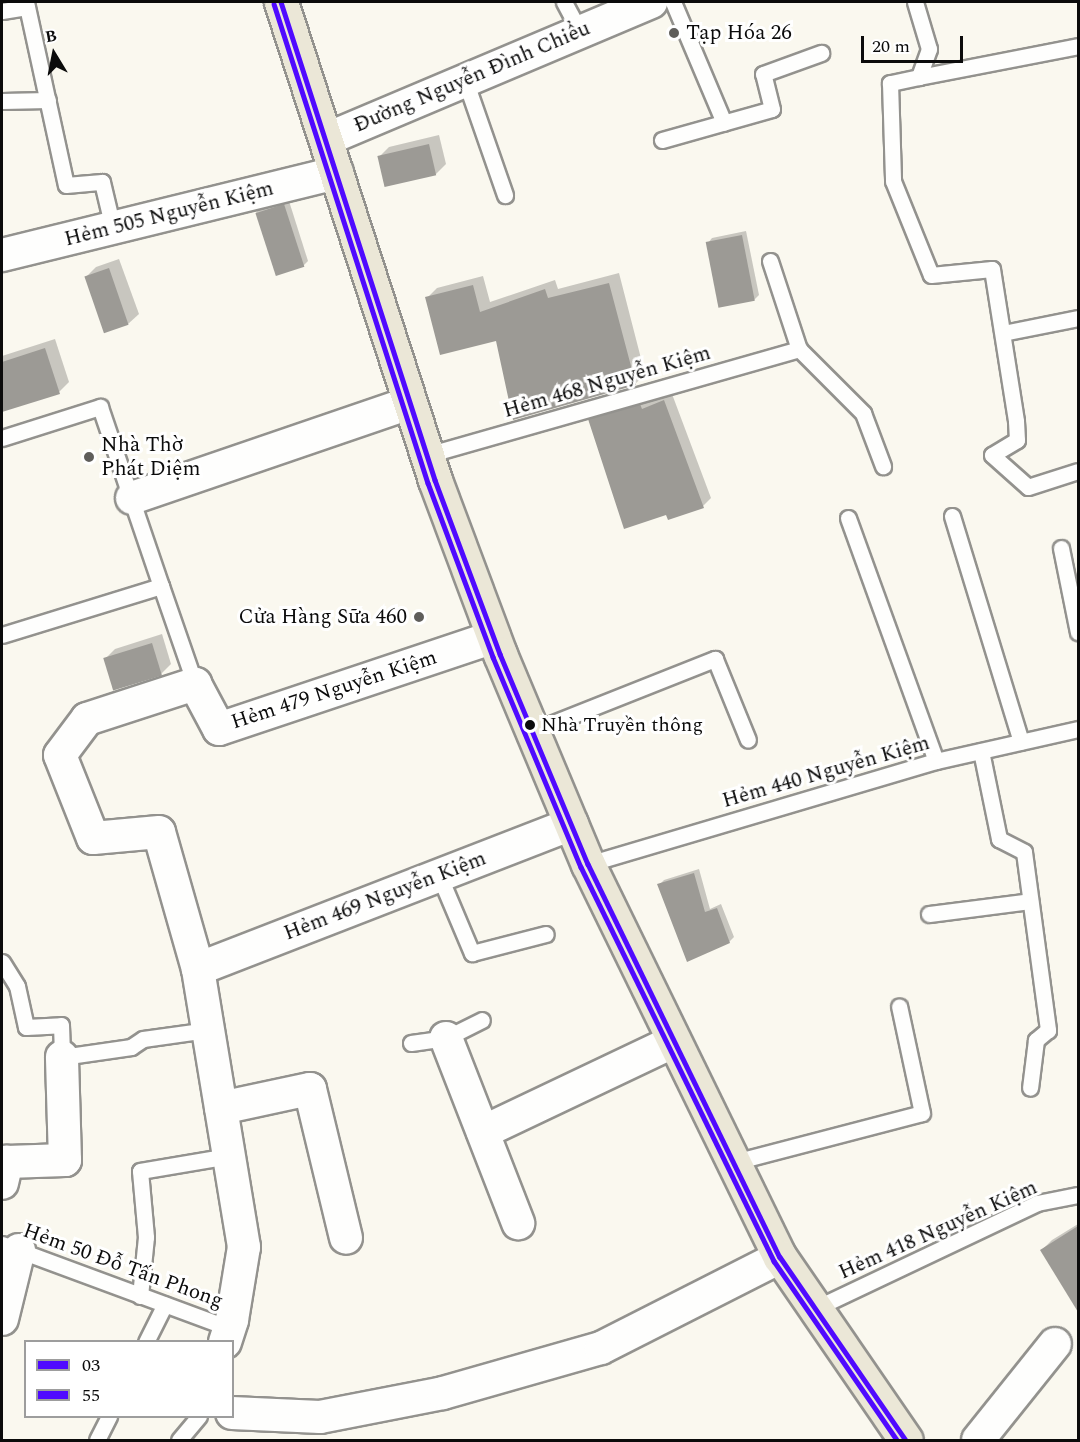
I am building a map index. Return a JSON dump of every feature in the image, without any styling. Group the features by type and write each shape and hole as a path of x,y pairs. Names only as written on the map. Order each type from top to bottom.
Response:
{"main road":[{"path":"281,2 427,455 494,637 588,864 780,1257 906,1440"}],"street":[{"name":"Đường Nguyễn Đình Chiểu","path":"327,139 651,2"},
{"name":"Hẻm 505 Nguyễn Kiệm","path":"2,255 337,173"},
{"path":"132,498 410,403"},
{"name":"Hẻm 479 Nguyễn Kiệm","path":"195,684 219,729 494,637"},
{"path":"195,684 87,719 60,755 93,838 159,832 198,969 244,1247 227,1335"},
{"name":"Hẻm 469 Nguyễn Kiệm","path":"198,969 572,824"},
{"path":"446,1038 518,1223"},
{"path":"483,1132 675,1041"},
{"path":"2,1183 7,1162 65,1160 62,1057"},
{"path":"221,1108 310,1089 346,1238"},
{"path":"2,1319 10,1247"},
{"path":"234,1413 320,1417 454,1390 601,1347 780,1257"},
{"path":"978,1440 1054,1344"}],"lane":[{"path":"564,2 580,32"},
{"path":"673,2 724,123"},
{"path":"915,2 929,49 919,77"},
{"path":"2,11 27,4 66,185 102,182 113,228"},
{"path":"1078,46 890,83 893,181 930,275 992,269 1017,440 992,455 1028,487 1078,471"},
{"path":"662,140 772,109 763,74 821,53"},
{"path":"465,80 505,195"},
{"path":"2,101 48,100"},
{"path":"770,261 799,349 863,413 883,466"},
{"path":"1003,333 1078,318"},
{"name":"Hẻm 468 Nguyễn Kiệm","path":"427,455 799,349"},
{"path":"2,438 100,407 195,684"},
{"path":"952,516 1021,742"},
{"path":"848,518 936,761"},
{"path":"1061,548 1078,632"},
{"path":"2,635 161,586"},
{"path":"533,731 715,658 748,740"},
{"name":"Hẻm 440 Nguyễn Kiệm","path":"588,864 936,761 1078,729"},
{"path":"981,751 999,839 1024,852 1048,1030 1036,1040 1030,1088"},
{"path":"439,875 472,953 546,934"},
{"path":"929,914 1030,901"},
{"path":"2,962 17,986 26,1027 61,1025 62,1057 131,1047 143,1039 208,1030"},
{"path":"2,990 17,986"},
{"path":"734,1162 922,1113 899,1006"},
{"path":"411,1043 446,1038 483,1020"},
{"path":"140,1296 146,1237 140,1171 229,1156"},
{"name":"Hẻm 418 Nguyễn Kiệm","path":"816,1308 1036,1203 1078,1195"},
{"name":"Hẻm 50 Đỗ Tấn Phong","path":"10,1247 165,1304 227,1335"},
{"path":"147,1340 165,1304"},
{"path":"101,1439 108,1418"},
{"path":"179,1440 197,1418"}],"building":[{"path":"429,144 436,175 385,187 377,156"},
{"path":"284,204 304,267 276,276 255,213"},
{"path":"742,235 755,301 718,308 706,242"},
{"path":"109,268 129,325 104,333 84,276"},
{"path":"609,283 636,385 513,420 496,341 440,355 425,297 473,285 480,312 545,289 548,298"},
{"path":"45,348 60,394 2,412 2,362"},
{"path":"664,400 704,508 668,520 666,515 624,529 588,419 640,404 642,409"},
{"path":"152,643 162,676 113,690 103,658"},
{"path":"694,873 705,912 717,908 730,943 687,962 657,884"},
{"path":"1078,1226 1078,1312 1040,1250"}],"transit line":[{"name":"03","path":"281,2 435,480 500,654 588,864 780,1257 906,1440"},
{"name":"55","path":"274,4 428,483 493,657 581,867 774,1261 897,1440"}],"place":[{"name":"Tạp Hóa 26","path":"674,33"},
{"name":"Nhà Thờ Phát Diệm","path":"89,457"},
{"name":"Cửa Hàng Sữa 460","path":"419,617"},
{"name":"Nhà Truyền thông","path":"530,725"}]}
